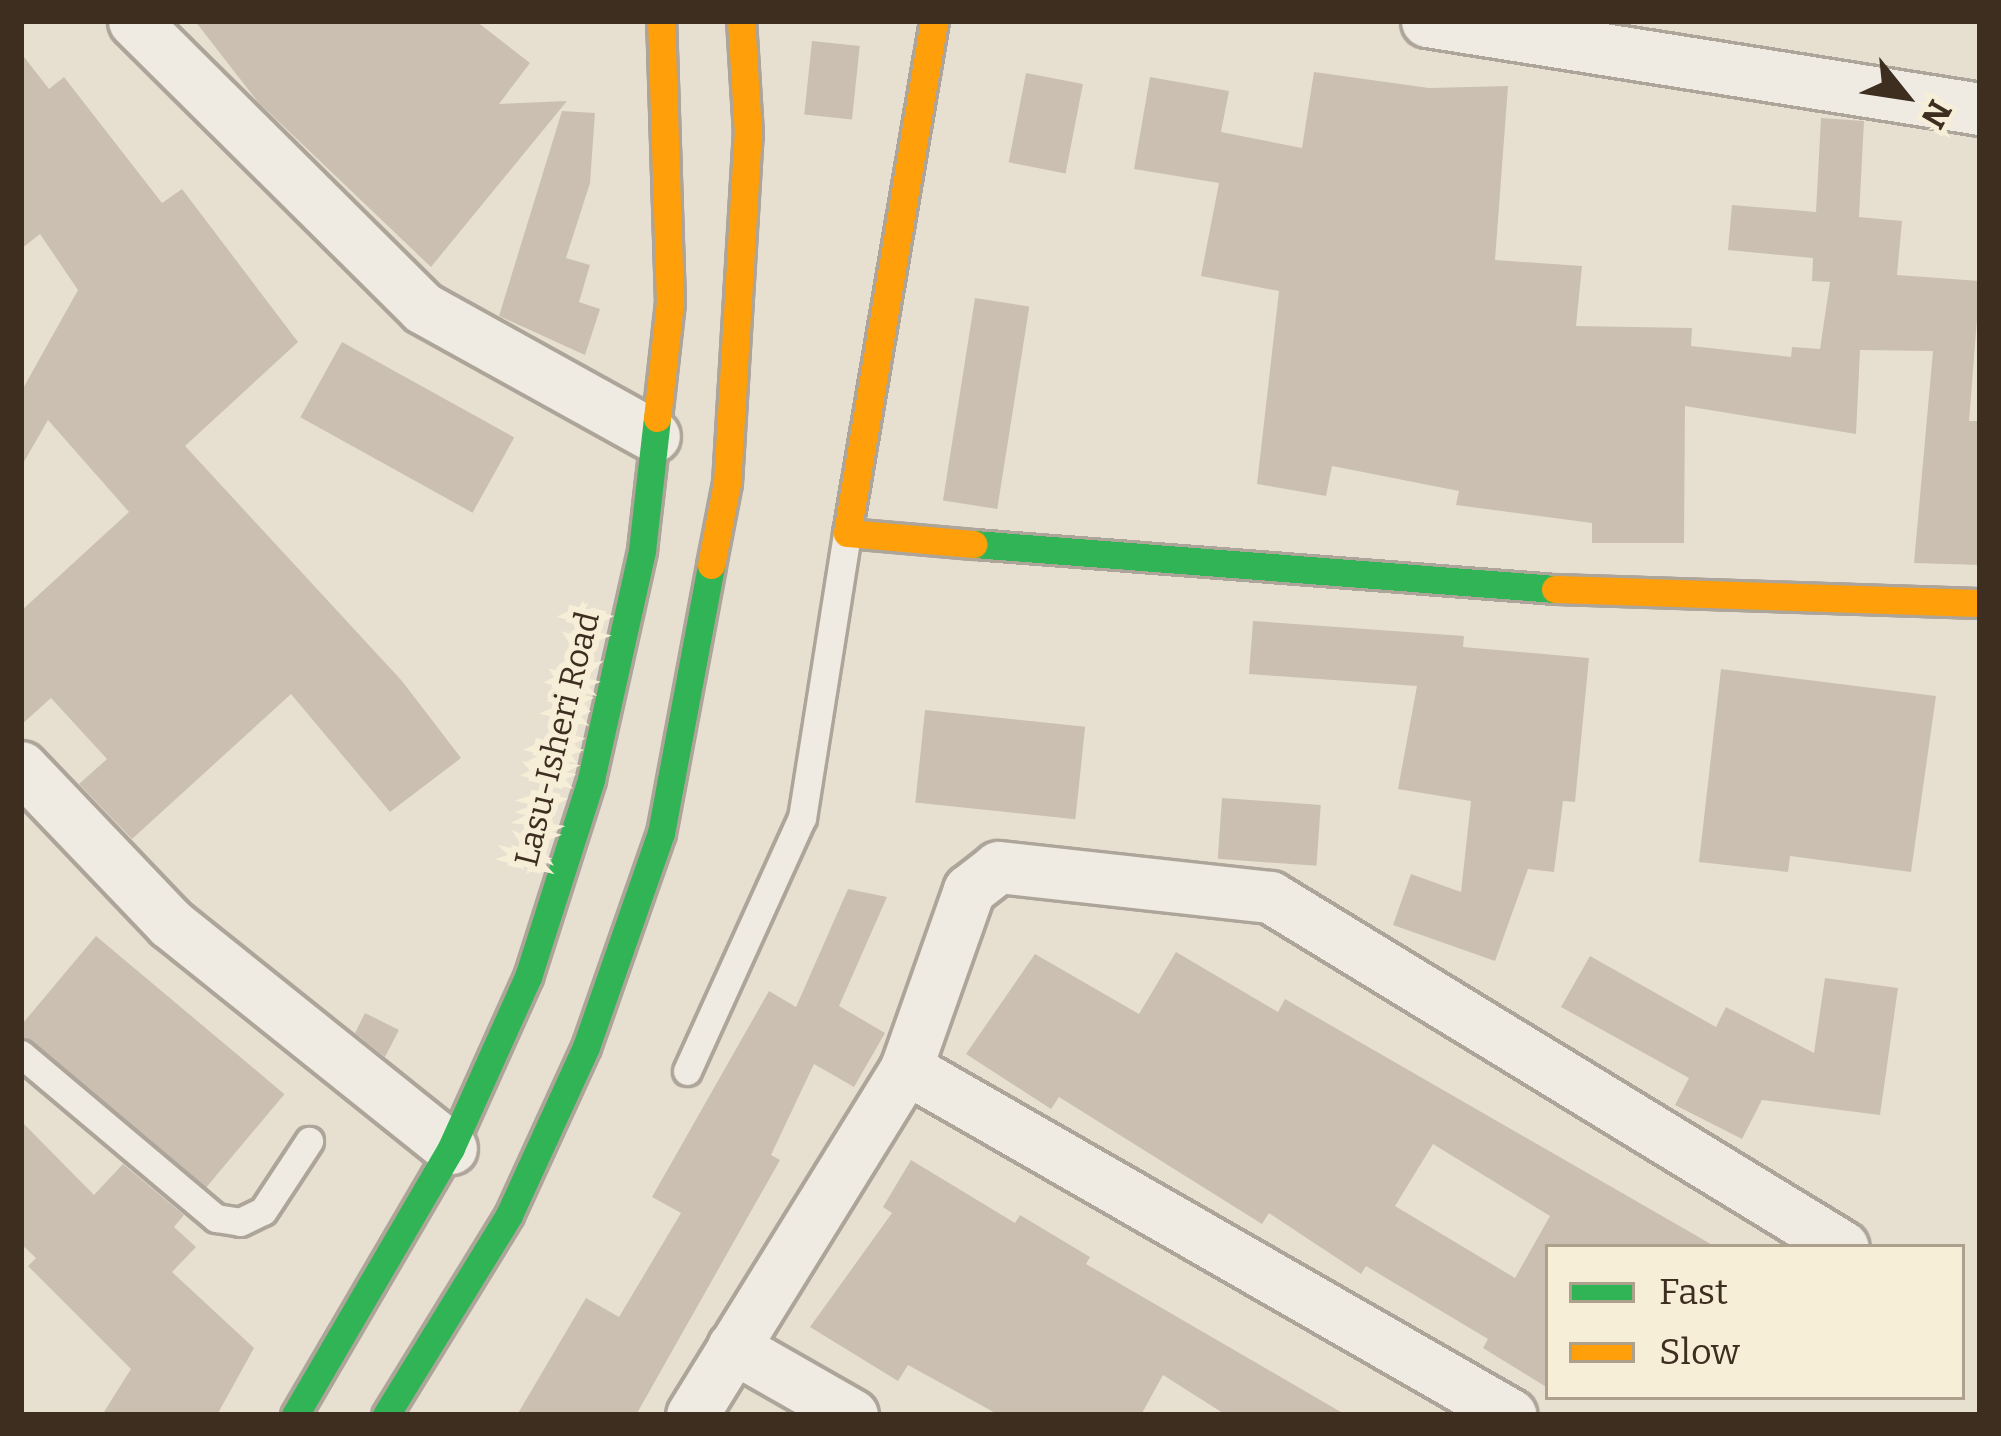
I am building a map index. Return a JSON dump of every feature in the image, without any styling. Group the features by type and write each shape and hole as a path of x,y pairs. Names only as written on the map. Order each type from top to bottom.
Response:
{"main road":[{"name":"Lasu-Isheri Road","path":"296,1415 452,1148 528,977 591,778 642,550 670,303 661,21"},
{"path":"386,1415 509,1215 586,1047 661,833 727,482 748,134 741,21"},
{"path":"934,21 847,533 1486,587 1980,603"}],"street":[{"path":"134,21 423,308 654,436"},
{"path":"1427,21 1980,109"},
{"path":"21,767 170,923 452,1148"},
{"path":"692,1415 906,1068 969,890 998,867 1270,897 1838,1244"},
{"path":"906,1068 1511,1415"},
{"path":"733,1347 852,1415"}],"lane":[{"path":"687,1071 802,818 847,533"},
{"path":"21,1054 216,1218 240,1222 263,1211 309,1141"}],"building":[{"path":"195,21 476,21 530,63 499,104 567,101 431,267 258,102"},
{"path":"812,41 860,46 852,120 804,115"},
{"path":"21,53 49,89 64,77 162,203 182,189 298,342 185,446 402,681 461,758 390,812 291,694 132,839 79,784 107,759 51,698 21,725 21,611 129,512 48,420 21,467 21,392 78,290 40,234 21,249"},
{"path":"1314,72 1429,88 1508,86 1495,260 1582,266 1576,326 1692,328 1691,346 1791,357 1792,347 1820,349 1830,282 1812,281 1813,258 1728,250 1732,205 1816,212 1821,118 1864,121 1859,217 1902,221 1897,275 1980,281 1969,421 1980,421 1980,565 1914,563 1933,351 1860,350 1856,434 1685,406 1684,543 1592,543 1592,523 1456,505 1459,491 1332,466 1326,496 1257,484 1279,291 1201,276 1219,183 1134,169 1150,77 1229,91 1221,132 1302,148"},
{"path":"1026,73 1083,84 1066,173 1009,162"},
{"path":"562,111 595,113 590,183 566,258 590,265 579,302 600,309 585,355 499,316"},
{"path":"975,298 1029,307 997,509 943,500"},
{"path":"342,342 514,438 473,513 300,417"},
{"path":"1253,621 1464,636 1463,647 1589,658 1575,802 1563,801 1554,872 1528,869 1495,961 1393,925 1411,874 1461,892 1471,801 1398,789 1417,686 1249,674"},
{"path":"1721,669 1936,696 1911,872 1790,856 1788,872 1699,862"},
{"path":"925,710 1085,727 1075,819 915,802"},
{"path":"1222,798 1321,805 1317,866 1218,859"},
{"path":"848,889 887,897 839,1006 885,1033 854,1087 814,1064 771,1155 780,1160 636,1415 517,1415 586,1298 619,1317 681,1213 652,1197 769,991 796,1007"},
{"path":"96,936 284,1094 204,1190 21,1036 21,1025"},
{"path":"1176,952 1278,1012 1285,999 1711,1244 1545,1244 1545,1386 1483,1348 1488,1339 1366,1266 1361,1274 1269,1213 1262,1224 1059,1097 1051,1109 966,1054 1035,954 1139,1014","holes":["1433,1144 1550,1216 1515,1278 1395,1206"]},
{"path":"1590,956 1716,1027 1726,1007 1814,1053 1825,978 1898,988 1880,1115 1762,1100 1742,1139 1675,1105 1689,1078 1561,1007"},
{"path":"365,1013 399,1030 385,1057 355,1033"},
{"path":"21,1121 94,1195 123,1164 184,1215 174,1227 196,1247 172,1272 254,1348 217,1415 102,1415 131,1369 28,1266 36,1258 21,1244"},
{"path":"911,1160 1015,1223 1020,1215 1090,1257 1086,1264 1346,1415 1226,1415 1163,1375 1141,1415 999,1415 908,1365 898,1381 810,1327 892,1213 883,1207"}],"traffic: fast":[{"path":"295,1415 451,1148 528,977 591,779 642,550 657,418"},
{"path":"974,544 1555,589"},
{"path":"386,1415 509,1215 586,1047 661,833 711,565"}],"traffic: slow":[{"path":"657,418 670,303 661,21"},
{"path":"711,565 727,483 748,134 741,21"},
{"path":"934,21 847,533 974,544"},
{"path":"1555,589 1980,603"}]}
